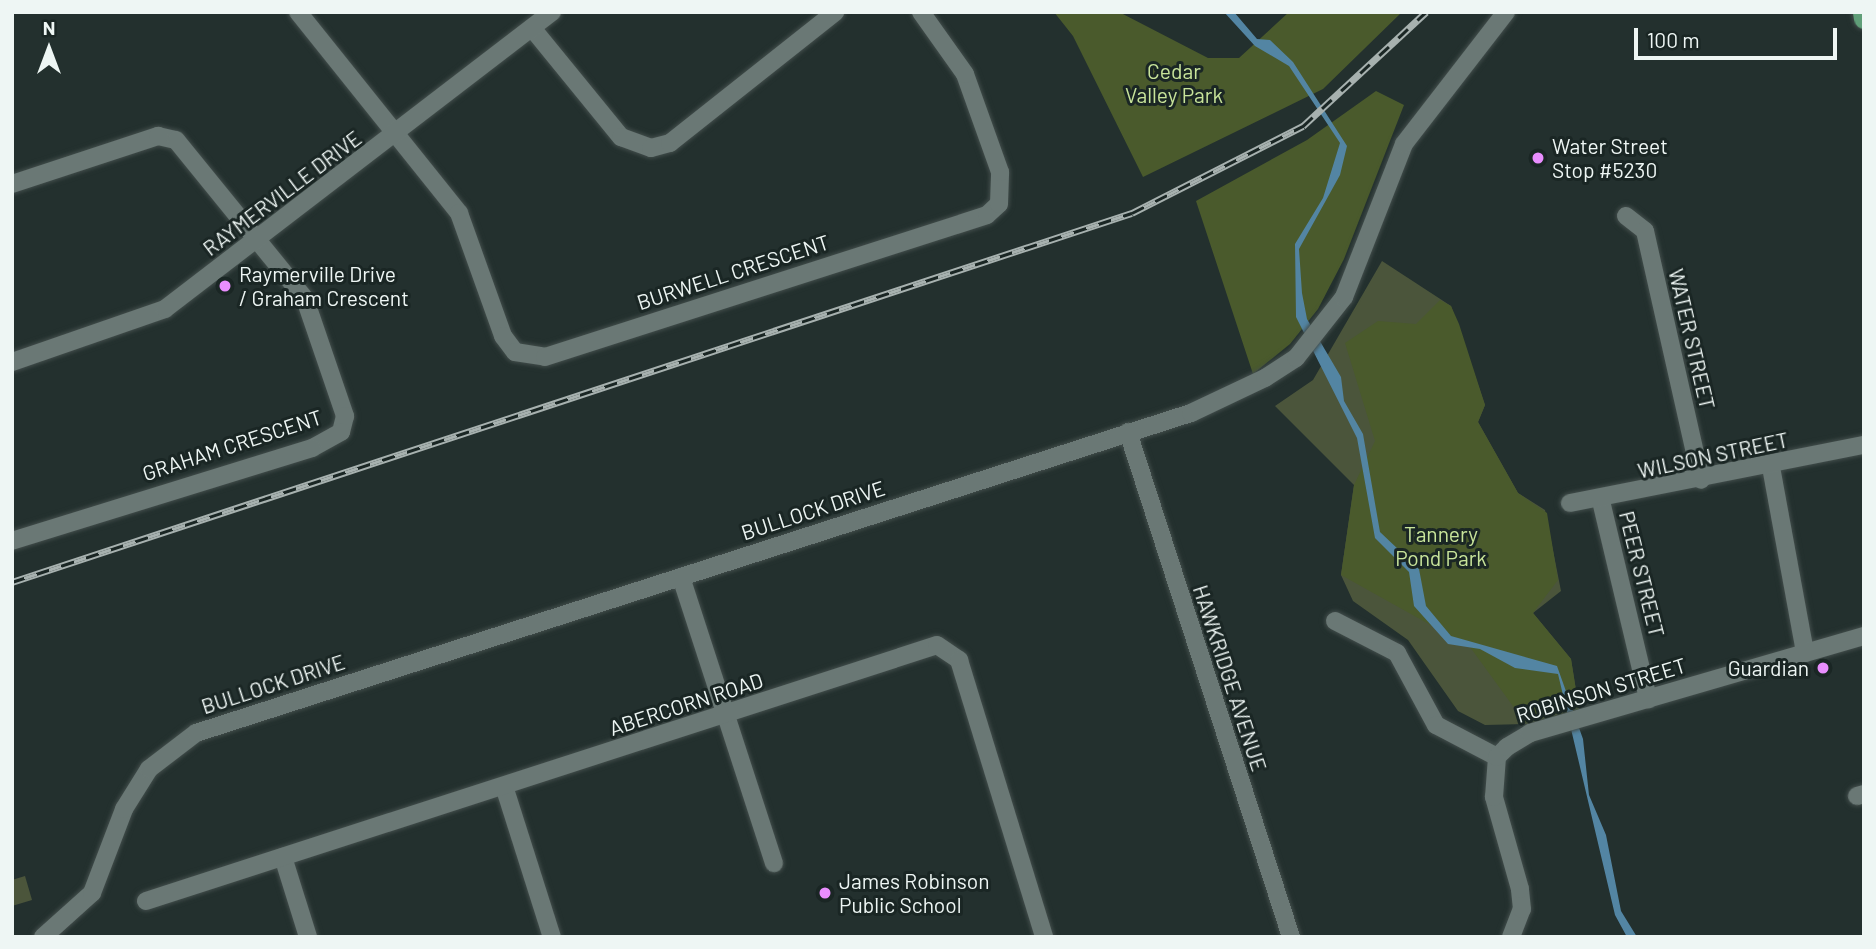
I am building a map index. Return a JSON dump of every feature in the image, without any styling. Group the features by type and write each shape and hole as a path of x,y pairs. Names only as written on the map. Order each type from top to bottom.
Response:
{"main road":[{"path":"1863,12 1864,18"}],"street":[{"name":"BURWELL CRESCENT","path":"298,12 469,230 503,336 515,352 545,357 987,215 999,204 1000,172 965,74 921,12"},
{"name":"RAYMERVILLE DRIVE","path":"12,362 142,320 262,240 552,12"},
{"path":"532,28 621,138 651,148 670,143 835,12"},
{"name":"BULLOCK DRIVE","path":"43,937 92,893 136,787 178,743 242,716 681,577 1230,398 1296,358 1327,321 1354,275 1387,174 1404,144 1506,12"},
{"path":"12,184 168,136 262,240"},
{"name":"WATER STREET","path":"1626,216 1645,231 1701,480"},
{"name":"GRAHAM CRESCENT","path":"12,541 312,447 341,432 345,416 315,316 262,240"},
{"name":"HAWKRIDGE AVENUE","path":"1128,432 1291,937"},
{"name":"WILSON STREET","path":"1570,503 1601,501 1772,467 1864,445"},
{"path":"1772,467 1805,653"},
{"name":"PEER STREET","path":"1601,501 1648,699"},
{"path":"681,577 774,863"},
{"path":"1335,621 1397,653 1436,725 1497,757 1494,797 1520,889 1522,909 1511,937"},
{"name":"ROBINSON STREET","path":"1497,757 1530,733 1864,636"},
{"name":"ABERCORN ROAD","path":"146,901 937,645 951,650 1044,937"},
{"path":"504,786 552,937"},
{"path":"283,857 308,937"}],"green space":[{"name":"Cedar Valley Park","path":"1054,12 1119,12 1208,58 1239,58 1289,12 1402,12 1323,89 1143,177 1073,36"},
{"path":"1376,91 1404,105 1344,259 1318,309 1290,344 1253,374 1196,201 1307,140"},
{"name":"Tannery Pond Park","path":"1382,261 1451,306 1485,405 1478,422 1518,493 1545,510 1561,591 1533,613 1571,659 1579,709 1526,724 1485,725 1458,711 1408,640 1353,601 1341,575 1354,485 1275,406 1313,380"},
{"name":"Tannery Pond Park","path":"1440,300 1451,306 1459,324 1485,405 1478,422 1518,493 1547,513 1558,580 1533,613 1571,659 1579,709 1526,724 1470,647 1341,575 1354,485 1375,441 1345,343 1378,321 1416,324"},
{"path":"25,876 32,900 12,906 12,880"}],"water":[{"path":"1224,12 1234,12 1257,39 1270,40 1293,62 1347,146 1340,175 1299,249 1302,293 1307,319 1341,377 1344,401 1363,434 1380,532 1419,569 1426,606 1451,636 1557,666 1583,739 1589,795 1606,835 1621,911 1637,937 1627,937 1615,915 1558,674 1515,668 1480,649 1448,644 1414,606 1409,572 1375,538 1357,438 1296,317 1295,244 1323,198 1340,143 1289,66 1255,46"}],"railway":[{"path":"12,582 1132,213 1303,126 1426,12"}],"place":[{"name":"Water Street Stop #5230","path":"1538,158"},
{"name":"Raymerville Drive / Graham Crescent","path":"225,286"},
{"name":"Guardian","path":"1823,668"},
{"name":"James Robinson Public School","path":"825,893"}]}
